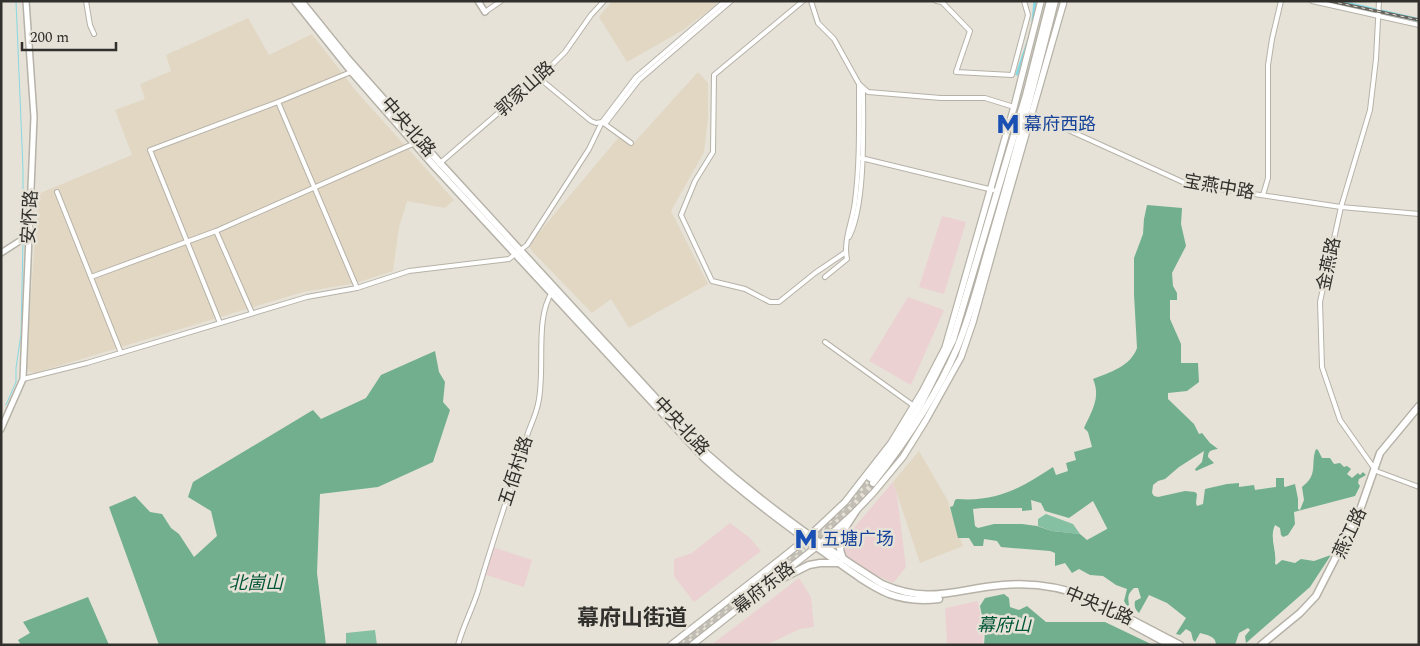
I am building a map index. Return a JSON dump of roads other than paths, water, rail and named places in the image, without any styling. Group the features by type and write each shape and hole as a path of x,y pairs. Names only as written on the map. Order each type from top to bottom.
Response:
{"main road":[{"name":"中央北路","path":"295,1 351,72 415,143 438,165"},
{"name":"中央北路","path":"300,1 438,165 704,458 731,483 885,591 902,598 914,600 943,599 1002,588 1046,590 1074,596 1111,612 1170,645"},
{"path":"1041,1 994,190 953,340 911,422 871,480 900,448 940,383 958,347 978,287 1028,95 1050,1"},
{"path":"807,538 845,502 891,443 914,406 945,348 994,190 1028,95 1055,1"},
{"path":"767,586 809,565 841,561 839,542 844,529 856,511 903,457 926,420 961,356 973,322 1064,1"},
{"name":"燕江路","path":"1264,645 1310,608 1321,592 1362,511 1382,454 1419,408"},
{"path":"1261,645 1300,613 1316,596 1360,510 1375,470"},
{"name":"幕府东路","path":"692,645 818,545 856,511"},
{"name":"幕府东路","path":"670,645 807,538"},
{"name":"中央北路","path":"841,561 882,584 899,591 915,594 943,594 988,586 1022,584 1046,586 1075,592 1112,608 1180,645"}],"street":[{"name":"安怀路","path":"1,429 23,379 34,117 26,1"},
{"path":"86,1 90,25 94,34"},
{"path":"478,1 485,12 501,1"},
{"name":"郭家山路","path":"438,165 539,78 565,52 591,15 604,1"},
{"path":"23,379 121,353 307,297 357,288 409,271 509,259 527,244 604,123 636,77 725,1"},
{"path":"604,123 639,80 731,1"},
{"path":"802,1 714,75 712,152 695,181 680,215 712,281 745,289 770,302 779,302 815,273 846,252"},
{"path":"811,1 818,23 834,39 861,86 868,92 941,98 985,98 1014,107"},
{"path":"936,1 942,2 970,31 956,72 1012,75 1028,15 1024,1"},
{"path":"1263,195 1268,178 1268,65 1281,1"},
{"path":"1312,1 1419,25"},
{"name":"金燕路","path":"1375,470 1340,420 1322,367 1320,302 1341,207 1370,110 1376,59 1379,1"},
{"path":"220,323 150,150 278,102 351,72"},
{"path":"539,78 591,121 596,124 604,123 631,143"},
{"path":"846,241 852,231 858,203 862,158 861,86"},
{"path":"825,277 847,259 846,241 855,203 859,158 861,86"},
{"path":"278,102 357,288"},
{"name":"宝燕中路","path":"1032,114 1187,184 1341,207 1419,214"},
{"path":"91,277 216,231 415,143"},
{"path":"859,158 994,190"},
{"path":"57,192 121,353"},
{"path":"216,231 252,313"},
{"path":"1,253 29,234"},
{"name":"五佰村路","path":"458,645 477,593 487,556 516,475 538,404 542,363 542,320 546,301 553,291"},
{"path":"825,342 914,406"},
{"path":"1375,470 1419,487"}],"water":[{"path":"1320,1 1344,1 1419,18 1419,22"}],"waterway":[{"path":"16,1 23,169 23,235"},
{"path":"1033,21 1035,1"},
{"path":"1017,74 1029,39"},
{"path":"6,405 16,382 21,334 23,241"}],"tunnel":[{"path":"677,645 803,546 849,502 870,478"},
{"path":"685,645 807,548 830,528 873,483"}],"railway":[{"path":"1330,1 1419,20"}],"place":[{"name":"幕府西路","path":"1008,124"},
{"name":"五塘广场","path":"806,539"}],"district":[{"name":"幕府山街道","path":"632,618"}],"park label":[{"name":"北崮山","path":"256,583"},
{"name":"幕府山","path":"1004,625"}]}
